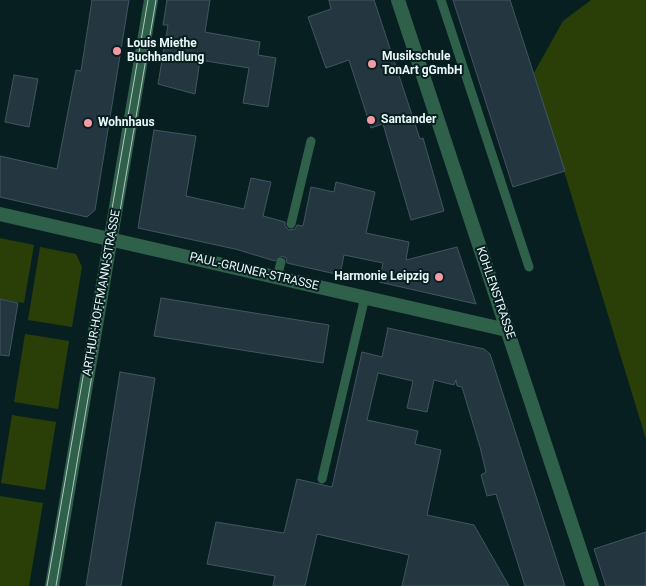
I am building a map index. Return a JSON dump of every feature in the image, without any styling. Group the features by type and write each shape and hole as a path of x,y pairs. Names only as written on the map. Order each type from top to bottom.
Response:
{"street":[{"name":"ARTHUR-HOFFMANN-STRASSE","path":"52,586 151,0"},
{"name":"KOHLENSTRASSE","path":"398,0 592,586"},
{"name":"PAUL-GRUNER-STRASSE","path":"0,214 507,330"}],"lane":[{"path":"441,0 529,267"},
{"path":"291,224 311,141"},
{"path":"277,277 281,262"},
{"path":"322,479 365,297"}],"green space":[{"path":"591,0 646,0 646,439 534,73 563,21"},
{"path":"0,238 34,245 24,303 0,299"},
{"path":"40,247 76,254 82,267 72,327 28,320"},
{"path":"25,334 69,341 58,409 14,402"},
{"path":"12,415 56,422 45,490 1,483"},
{"path":"0,496 43,503 29,586 0,586"}],"building":[{"path":"92,0 129,0 95,210 87,217 0,197 0,156 57,169 76,70 81,71"},
{"path":"167,0 210,0 205,32 260,42 258,55 276,58 268,107 243,103 249,68 200,60 195,94 158,84 168,25 163,25"},
{"name":"Musikschule TonArt gGmbH","path":"329,0 374,0 420,139 423,138 444,211 411,220 383,124 371,128 349,60 326,68 308,17 331,9"},
{"path":"453,0 510,0 565,171 513,187"},
{"path":"14,75 38,79 29,127 5,122"},
{"path":"154,130 196,136 186,196 244,209 251,178 271,182 263,216 285,222 285,226 289,230 295,229 297,225 303,226 311,187 334,192 336,182 375,192 366,233 409,242 406,260 457,247 476,304 379,282 383,263 344,255 340,275 287,263 286,258 282,256 275,261 235,249 138,228"},
{"path":"161,298 329,325 323,363 154,336"},
{"path":"0,299 18,303 9,356 0,355"},
{"path":"388,328 484,349 490,354 565,586 525,586 496,494 487,496 481,475 486,472 480,447 462,387 457,386 456,380 454,385 434,380 427,412 407,408 413,381 378,373 367,420 418,431 415,444 441,450 427,515 474,525 509,586 402,586 409,555 317,534 305,586 273,586 275,576 207,564 216,522 284,533 297,479 332,487 362,352 382,357"},
{"path":"120,372 155,378 142,461 121,586 86,586"},
{"path":"646,532 646,586 606,586 594,549"}],"tram line":[{"path":"47,586 148,0"},
{"path":"56,586 156,0"}],"place":[{"name":"Louis Miethe Buchhandlung","path":"117,51"},
{"name":"Musikschule TonArt gGmbH","path":"372,64"},
{"name":"Santander","path":"371,120"},
{"name":"Wohnhaus","path":"88,123"},
{"name":"Harmonie Leipzig","path":"439,277"}]}
